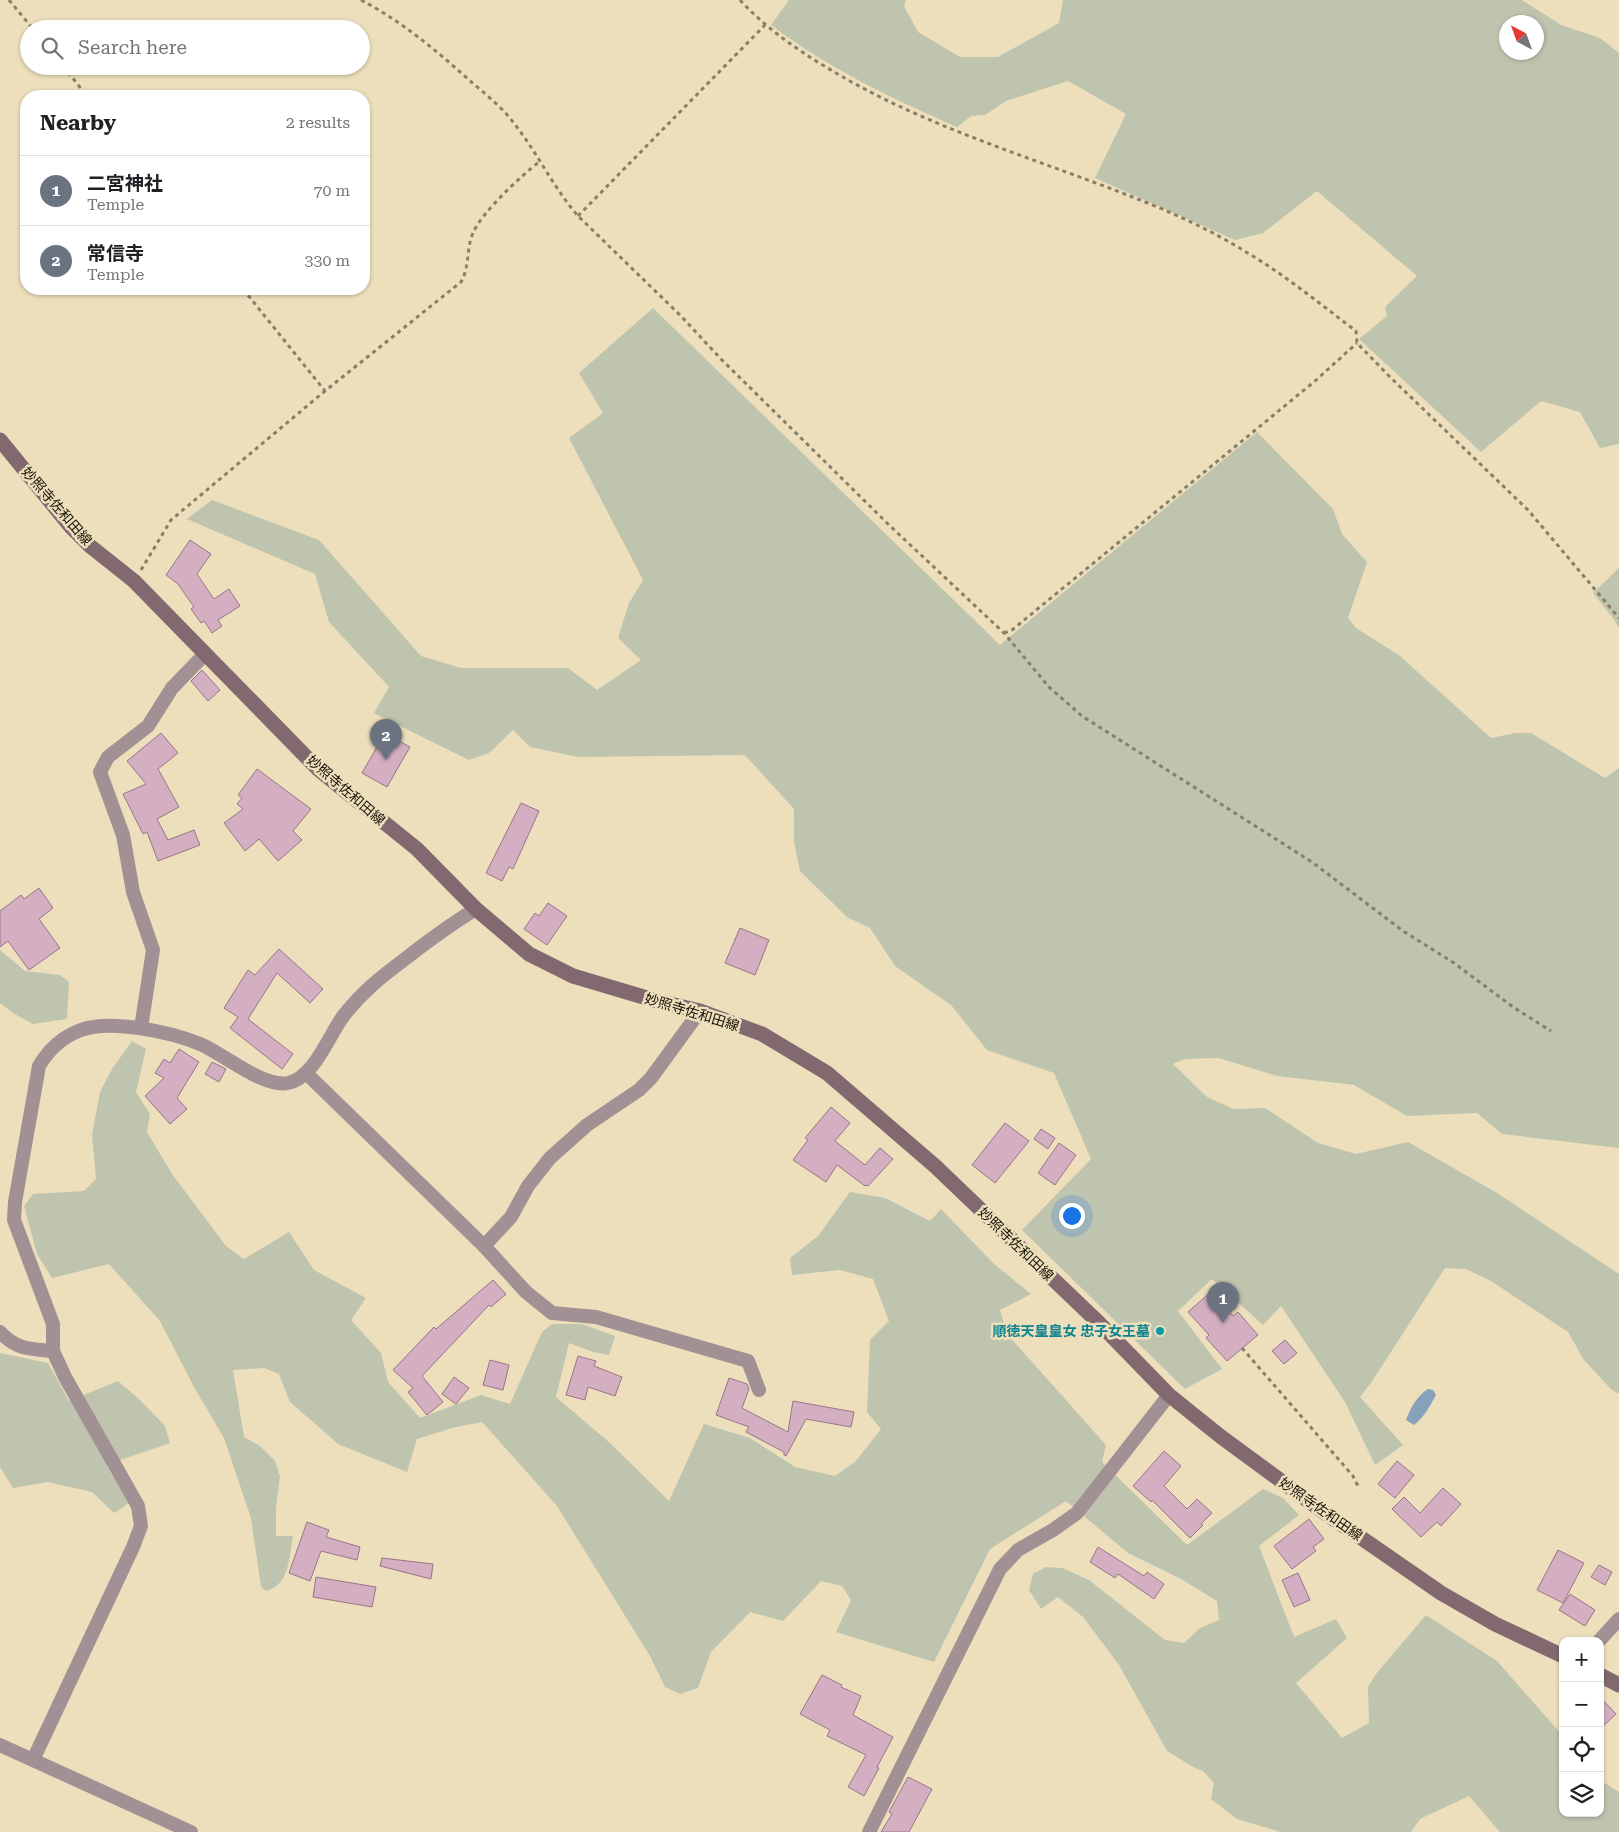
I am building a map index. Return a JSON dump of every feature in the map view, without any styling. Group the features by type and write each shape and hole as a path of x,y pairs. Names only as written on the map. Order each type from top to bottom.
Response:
{"main road":[{"name":"妙照寺佐和田線","path":"0,440 71,527 90,546 134,581 320,770 417,849 476,909 529,954 573,976 658,1001 700,1011 762,1034 827,1072 935,1166 1099,1323 1169,1395 1227,1442 1441,1593 1495,1624 1559,1654"},
{"path":"1604,1677 1619,1685"}],"street":[{"path":"140,1028 153,950 133,892 123,835 100,772 108,757 148,726 172,688 205,654"},
{"path":"33,1760 133,1547 141,1526 138,1506 65,1377 53,1351 53,1324 14,1220 15,1202 39,1066 48,1051 64,1039 82,1030 104,1026 140,1028 176,1036 200,1044 269,1082 289,1083 307,1074 343,1016 367,989 443,929 476,909"},
{"path":"484,1246 511,1217 528,1186 550,1158 587,1125 639,1090 651,1078 700,1011"},
{"path":"307,1074 484,1246 526,1292 552,1313 596,1318 748,1361 759,1390"},
{"path":"0,1332 22,1349 53,1351"},
{"path":"869,1832 1000,1569 1018,1550 1053,1530 1077,1513 1169,1395"},
{"path":"1603,1637 1619,1619"},
{"path":"0,1745 191,1832"}],"path":[{"path":"9,0 26,20"},
{"path":"361,0 381,10 442,56 502,109 533,148 539,162 578,216 682,316 721,359 887,524 1004,633 1049,687 1082,716 1312,862 1403,931 1454,963 1512,1007 1551,1031"},
{"path":"740,0 765,25 808,56 849,81 924,118 1130,196 1196,226 1246,251 1302,290 1356,331 1357,342 1391,378 1528,510 1619,618"},
{"path":"578,216 765,25"},
{"path":"70,75 82,90"},
{"path":"134,581 171,520 325,391 461,282 466,274 470,242 477,226 494,205 529,169 539,162"},
{"path":"248,295 325,391"},
{"path":"1004,633 1012,630 1300,393 1357,342"},
{"path":"1242,1348 1353,1476 1359,1488"}],"green space":[{"path":"789,0 906,0 904,6 918,32 960,57 998,57 1059,23 1063,0 1522,0 1561,25 1600,38 1619,53 1619,444 1600,448 1580,412 1541,401 1481,452 1359,339 1387,316 1385,307 1417,276 1317,191 1263,233 1235,240 1095,178 1126,114 1068,81 1006,101 985,115 971,116 957,127 861,82 793,41 771,25"},
{"path":"653,308 1000,645 1257,432 1333,509 1342,534 1367,562 1348,618 1356,628 1400,656 1491,738 1515,733 1531,733 1605,778 1619,768 1619,1148 1502,1134 1477,1113 1407,1116 1354,1085 1277,1076 1219,1058 1185,1059 1173,1064 1207,1097 1233,1109 1265,1108 1318,1143 1356,1154 1408,1142 1497,1193 1619,1274 1619,1394 1612,1390 1584,1360 1568,1332 1491,1281 1466,1269 1445,1268 1360,1397 1403,1445 1375,1465 1345,1402 1281,1306 1263,1325 1212,1279 1178,1311 1222,1369 1185,1389 1022,1230 1091,1159 1054,1073 987,1050 951,1005 895,966 870,928 847,917 800,871 794,842 794,809 745,755 578,757 530,747 513,730 489,753 469,760 374,713 389,687 329,622 315,574 187,519 212,500 319,540 421,656 461,668 568,668 597,690 641,660 618,638 629,603 643,580 569,438 603,413 579,373"},
{"path":"1619,568 1619,628 1593,593"},
{"path":"0,950 25,971 60,975 69,982 67,1019 33,1024 0,1003"},
{"path":"132,1041 146,1049 136,1092 150,1114 147,1132 172,1174 226,1246 244,1259 289,1232 314,1270 366,1298 351,1320 381,1353 388,1382 420,1418 481,1395 510,1404 542,1332 552,1324 582,1324 615,1336 609,1355 593,1352 569,1343 556,1397 610,1443 669,1501 704,1424 750,1438 795,1467 835,1476 856,1461 881,1429 867,1412 870,1340 889,1321 873,1279 840,1270 792,1275 790,1258 818,1236 850,1192 885,1198 930,1221 941,1209 993,1263 1031,1294 1000,1310 1007,1334 1106,1445 1102,1462 1187,1545 1263,1489 1283,1498 1299,1515 1259,1546 1294,1637 1336,1619 1347,1638 1296,1683 1342,1738 1369,1723 1368,1687 1376,1674 1426,1615 1497,1661 1559,1731 1559,1817 1604,1817 1604,1783 1619,1792 1619,1832 1500,1832 1469,1796 1420,1819 1411,1832 1281,1832 1237,1819 1211,1799 1214,1783 1203,1771 1167,1751 1119,1665 1083,1617 1058,1597 1041,1609 1029,1590 1033,1574 1046,1567 1062,1568 1089,1580 1165,1640 1184,1643 1200,1628 1219,1620 1217,1601 1181,1579 1128,1553 1066,1501 990,1549 934,1662 836,1632 851,1600 842,1586 821,1581 783,1621 750,1612 711,1652 698,1688 680,1694 665,1687 650,1656 557,1506 482,1422 452,1428 417,1439 407,1472 338,1444 290,1402 279,1374 264,1368 233,1370 244,1437 260,1446 275,1461 280,1476 276,1508 276,1536 293,1536 289,1561 284,1576 274,1588 266,1591 261,1587 251,1518 224,1438 194,1387 160,1321 109,1264 52,1278 37,1254 24,1206 33,1194 84,1191 96,1179 92,1135 100,1092 112,1069"},
{"path":"0,1353 48,1363 69,1401 118,1381 165,1426 170,1443 106,1465 129,1503 114,1513 92,1492 48,1482 13,1488 0,1467"}],"water":[{"path":"1428,1389 1433,1390 1436,1395 1424,1415 1414,1425 1406,1420 1414,1403"}],"building":[{"path":"190,540 211,554 197,574 214,599 229,589 240,606 218,620 222,626 212,633 204,621 201,623 191,609 194,607 178,584 166,575"},
{"path":"202,670 220,690 208,701 191,681"},
{"path":"161,733 178,753 158,769 179,807 157,819 168,840 194,830 200,845 158,861 147,832 143,834 123,794 146,784 127,761"},
{"path":"385,733 410,747 387,787 362,773"},
{"path":"257,769 311,809 293,831 302,840 278,861 259,839 245,851 224,823 243,809 237,804 242,798 238,795"},
{"path":"521,803 539,811 513,869 509,867 502,881 486,873"},
{"path":"39,888 53,908 39,919 60,948 29,970 8,941 0,947 0,911 21,895 24,899"},
{"path":"548,903 567,916 547,945 524,929 535,913 539,916"},
{"path":"740,928 769,940 755,975 725,963"},
{"path":"279,949 323,989 310,1003 277,973 248,1019 293,1054 282,1069 230,1028 238,1017 224,1008 248,970 255,975"},
{"path":"179,1049 199,1062 177,1098 187,1109 170,1124 145,1096 164,1078 155,1073 164,1059 170,1063"},
{"path":"212,1062 226,1069 219,1082 205,1074"},
{"path":"831,1107 850,1123 835,1141 865,1165 880,1148 893,1159 868,1186 865,1186 837,1165 826,1182 793,1160 808,1140 805,1138"},
{"path":"1005,1123 1029,1141 995,1183 972,1165"},
{"path":"1041,1129 1055,1138 1048,1149 1034,1139"},
{"path":"1059,1143 1076,1155 1055,1185 1038,1173"},
{"path":"493,1280 506,1294 491,1307 489,1305 422,1376 443,1402 427,1415 408,1392 413,1388 393,1370 434,1327 436,1329"},
{"path":"1212,1291 1233,1316 1238,1312 1258,1335 1227,1361 1206,1338 1209,1335 1188,1312"},
{"path":"1285,1340 1297,1353 1284,1364 1272,1351"},
{"path":"578,1356 596,1361 594,1366 622,1377 615,1396 588,1387 585,1400 566,1395"},
{"path":"490,1360 509,1365 503,1390 483,1385"},
{"path":"454,1377 469,1388 456,1404 442,1394"},
{"path":"729,1378 747,1384 749,1389 742,1408 788,1432 793,1401 854,1412 851,1427 806,1419 786,1456 784,1452 746,1432 749,1427 716,1415"},
{"path":"1164,1451 1181,1466 1164,1486 1187,1509 1197,1499 1212,1513 1190,1538 1152,1500 1151,1502 1133,1486"},
{"path":"1397,1461 1414,1475 1395,1498 1378,1484"},
{"path":"1443,1488 1461,1504 1441,1526 1437,1522 1421,1537 1392,1509 1404,1497 1420,1513"},
{"path":"1309,1519 1324,1539 1313,1547 1316,1551 1292,1569 1274,1546"},
{"path":"307,1522 329,1530 326,1537 360,1547 357,1560 321,1551 310,1581 289,1573"},
{"path":"1098,1547 1144,1576 1147,1572 1164,1584 1154,1599 1118,1574 1115,1578 1090,1562"},
{"path":"1558,1550 1584,1563 1563,1603 1537,1590"},
{"path":"382,1558 433,1564 431,1579 380,1566"},
{"path":"1599,1565 1612,1572 1605,1585 1591,1577"},
{"path":"1298,1573 1310,1600 1294,1607 1282,1580"},
{"path":"316,1577 376,1587 372,1607 313,1597"},
{"path":"1570,1594 1595,1610 1585,1626 1559,1610"},
{"path":"822,1675 842,1685 841,1687 861,1696 853,1715 893,1737 864,1796 848,1787 866,1755 827,1736 830,1730 800,1714"},
{"path":"1604,1701 1616,1714 1604,1725"},
{"path":"908,1777 932,1789 909,1832 881,1832 892,1814 889,1812"}],"place":[{"name":"常信寺","path":"386,760"},
{"name":"二宮神社","path":"1223,1323"},
{"name":"順徳天皇皇女 忠子女王墓","path":"1160,1331"}]}
